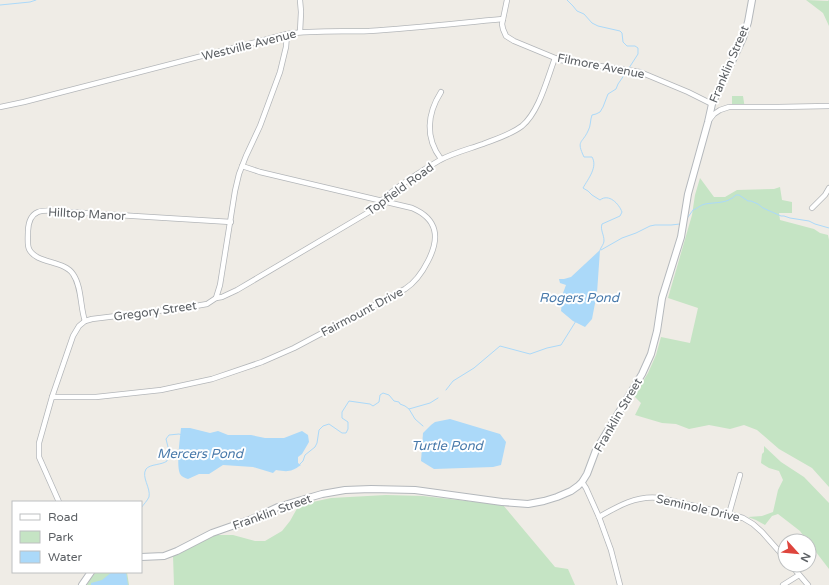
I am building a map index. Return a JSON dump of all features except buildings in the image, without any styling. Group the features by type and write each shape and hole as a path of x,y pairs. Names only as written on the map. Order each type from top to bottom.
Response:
{"main road":[{"name":"Franklin Street","path":"142,557 164,556 178,551 212,533 252,519 278,507 322,494 358,489 395,489 433,492 502,502 528,504 557,497 571,491 582,482 587,474 596,450 642,374 651,354 658,331 662,298 681,237 688,194 712,104 743,38 752,0"},
{"path":"82,585 90,573"}],"street":[{"path":"300,0 300,32"},
{"path":"503,19 507,0"},
{"name":"Westville Avenue","path":"0,107 287,34 300,32 353,32 385,30 503,19"},
{"name":"Filmore Avenue","path":"503,19 503,29 506,36 524,46 555,58 572,62 640,72 657,78 712,104"},
{"path":"216,298 220,286 235,191 242,166 260,126 280,72 286,47 287,34"},
{"name":"Topfield Road","path":"216,298 222,297 243,286 368,212 399,187 441,159 507,135 522,126 528,120 538,104 555,58"},
{"path":"441,92 432,110 430,128 434,148 441,159"},
{"path":"708,122 714,114 729,107 829,106"},
{"name":"Fairmount Drive","path":"52,397 96,397 154,391 212,379 262,362 294,348 405,289 417,280 424,269 436,240 432,223 419,211 412,208 260,172 242,166"},
{"path":"812,208 825,195 829,188"},
{"name":"Hilltop Manor","path":"85,321 78,285 74,274 66,267 33,255 29,248 27,243 28,224 35,213 44,211 231,222"},
{"name":"Gregory Street","path":"85,321 190,307 207,304 216,298"},
{"path":"59,501 38,457 39,443 52,397 73,336 79,326 85,321"},
{"path":"729,514 740,475"},
{"path":"582,482 586,488 611,550 620,585"},
{"name":"Seminole Drive","path":"598,517 626,502 652,497 743,518 762,532 777,549"},
{"path":"783,585 799,575 808,585"}],"green space":[{"path":"806,0 829,0 829,26 823,13"},
{"path":"732,96 743,96 745,109 732,109"},
{"path":"700,178 714,197 725,197 737,190 774,189 780,187 782,200 792,202 792,213 779,213 780,220 814,229 820,233 828,235 829,487 812,468 779,449 757,430 744,425 730,429 709,425 689,429 676,424 662,423 635,415 641,403 634,396 648,373 656,355 661,337 690,343 698,308 668,298 692,215 695,195"},
{"path":"764,446 781,462 804,477 829,503 829,569 817,553 817,533 801,533 778,514 772,516 765,525 748,517 762,516 773,512 778,490 783,480 779,471 769,468 761,463 762,454 764,452"},
{"path":"386,495 423,496 503,505 555,567 568,569 575,585 174,585 173,556 215,535 233,535 255,541 265,541 282,531 290,521 299,505 331,498"},
{"path":"95,573 127,573 129,585 87,585"}],"water":[{"name":"Rogers Pond","path":"600,250 597,293 592,319 585,327 573,321 561,311 563,293 566,285 560,283 559,279 571,277"},
{"name":"Turtle Pond","path":"450,419 500,434 506,442 501,465 493,467 434,469 421,461 423,433 435,422"},
{"name":"Mercers Pond","path":"181,428 190,428 210,433 218,431 228,435 251,435 265,438 284,438 302,431 308,435 309,442 302,454 298,457 298,463 301,465 292,470 276,470 273,473 253,467 223,465 209,474 199,474 188,479 180,474 178,465"},
{"path":"111,573 126,573 128,585 91,585 91,583 102,580"}],"waterway":[{"path":"0,5 36,0"},
{"path":"567,0 577,11 584,14 592,23 598,26 620,31 622,33 623,42 627,46 635,46 638,48 638,54 629,68"},
{"path":"600,250 604,243 601,228 602,224 620,216 622,212 613,200 607,198 600,200 583,188 592,173 594,161 592,157 584,157 580,145 589,129 592,115 600,112 608,94 616,89 627,71"},
{"path":"686,220 693,210 702,205 729,200 736,195 739,195 748,201 758,204 763,208 781,216 809,221 829,228"},
{"path":"601,250 622,238 650,226 680,224"},
{"path":"446,390 453,381 474,368 500,346 530,354 561,345 576,321"},
{"path":"300,464 305,455 315,447 319,430 323,426 329,424 342,433 346,433 348,429 348,422 342,418 342,412 349,401 370,404 373,406 379,402 380,395 383,393 389,395 394,401 399,402 409,409 430,403 438,398"},
{"path":"409,409 415,419 423,426"},
{"path":"142,507 149,497 149,490 145,479 146,469 150,466 167,461 168,447 166,439 169,435 182,435"}]}
